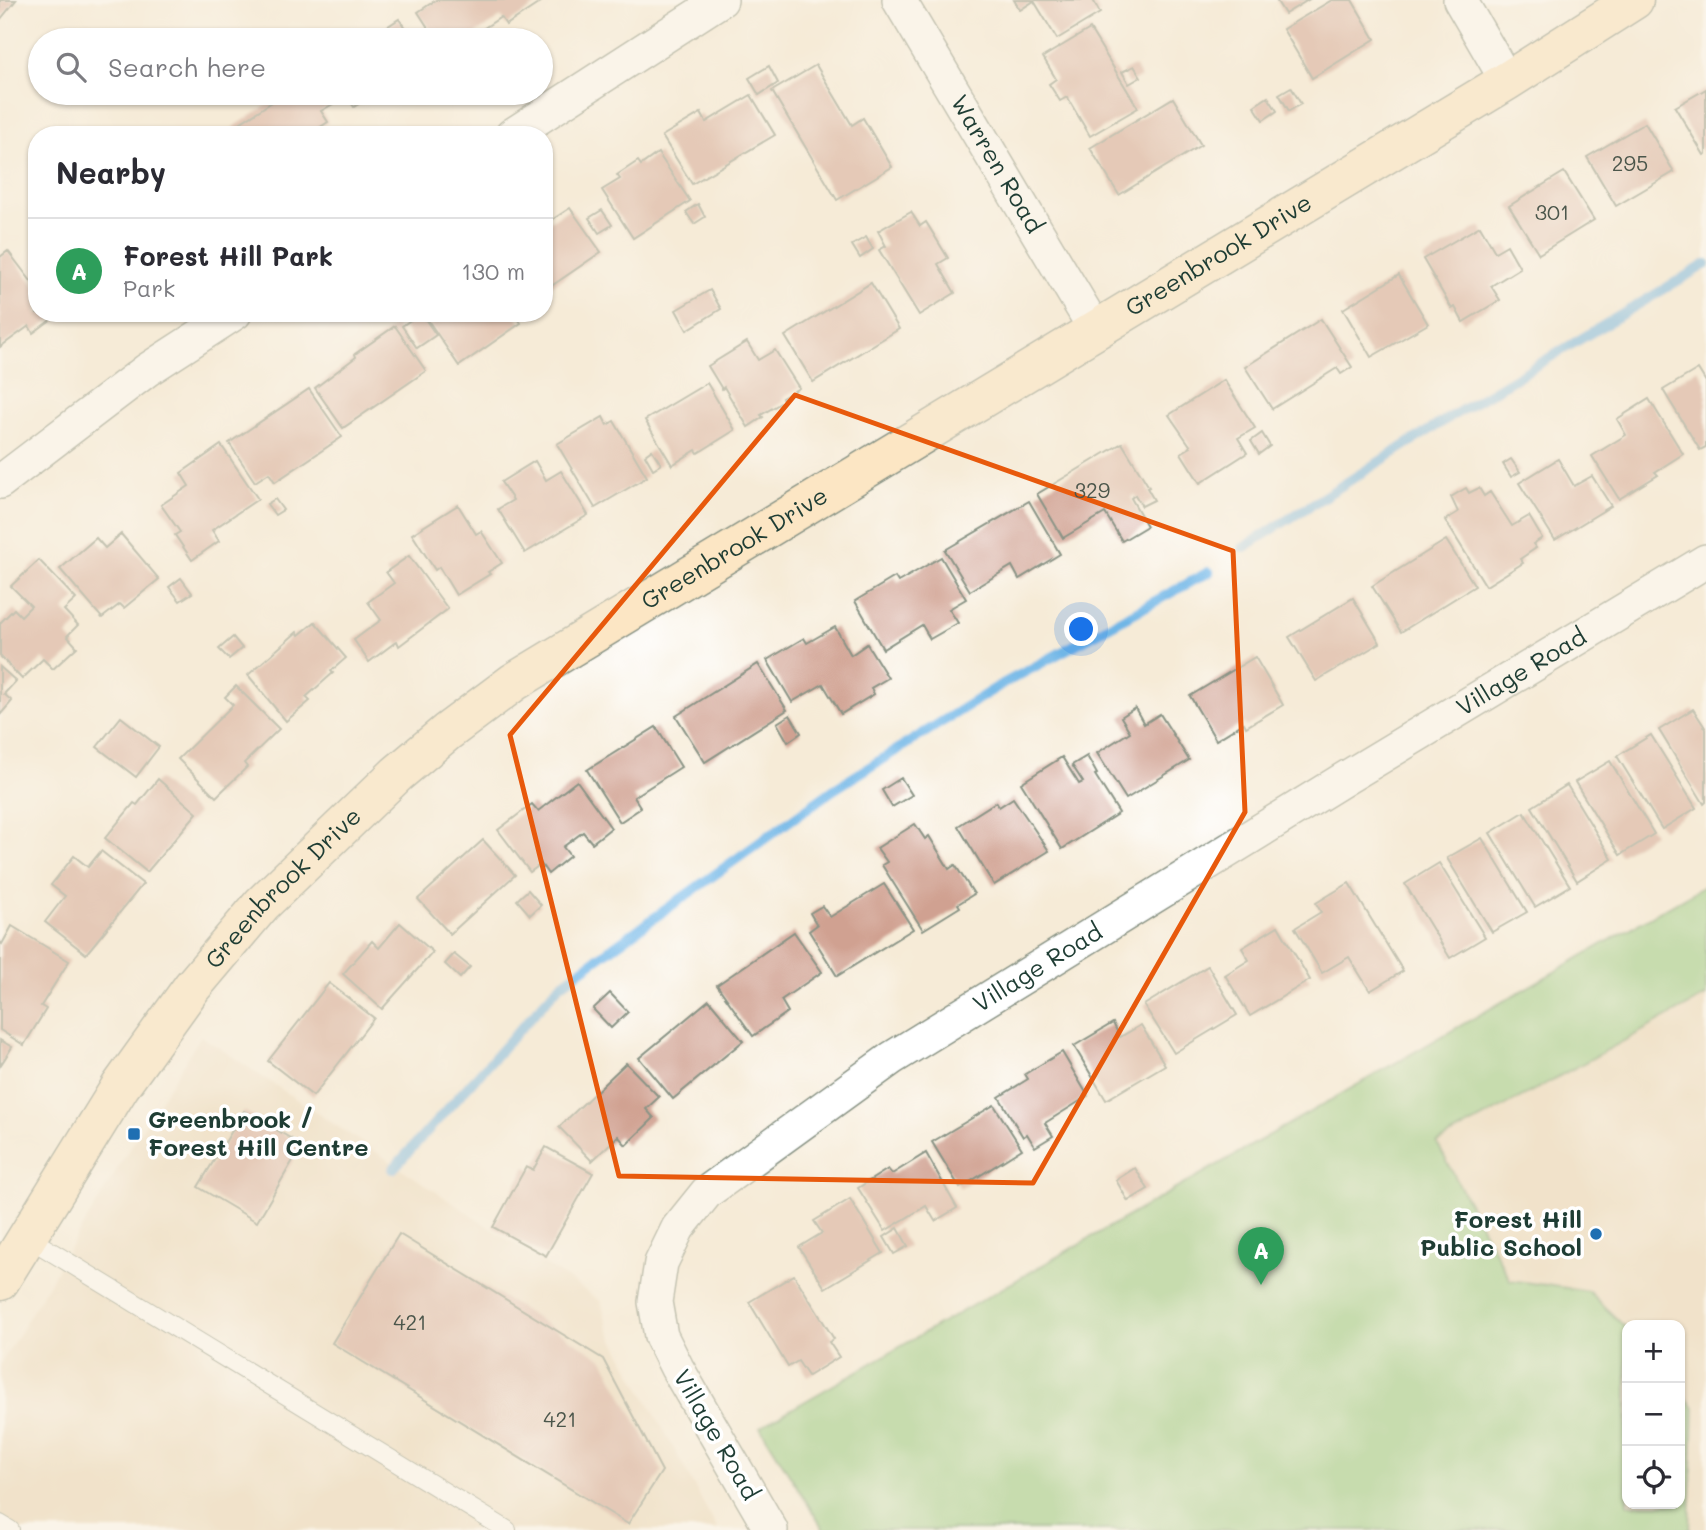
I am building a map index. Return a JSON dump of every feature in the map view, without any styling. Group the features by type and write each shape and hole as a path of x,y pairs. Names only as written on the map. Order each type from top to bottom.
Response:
{"street":[{"path":"526,126 721,0"},
{"name":"Warren Road","path":"898,0 1095,329"},
{"path":"1460,0 1507,81"},
{"name":"Greenbrook Drive","path":"0,1281 120,1087 192,987 262,904 397,774 446,732 514,682 1507,81 1634,0"},
{"path":"0,482 147,370 221,322"},
{"name":"Village Road","path":"765,1528 677,1368 662,1336 655,1302 661,1263 678,1228 707,1192 892,1058 1344,779 1706,561"}],"lane":[{"path":"27,1237 507,1530"},
{"path":"0,1524 10,1530"}],"highlighted area":[{"path":"795,395 1233,551 1245,812 1033,1183 619,1176 510,735"}],"shaded area":[{"name":"Forest Hill Public School","path":"1706,996 1706,1530 1643,1530 1673,1509 1685,1509 1685,1320 1622,1320 1622,1492 1437,1143"},
{"path":"201,1036 601,1301 609,1330 718,1530 0,1530 0,1365 125,1156"}],"green space":[{"path":"1706,885 1706,996 1437,1143 1510,1280 1588,1291 1622,1324 1622,1509 1685,1509 1685,1396 1694,1408 1690,1530 824,1530 760,1427"}],"building":[{"path":"0,0 16,0 0,20"},
{"path":"436,0 541,2 506,25 501,17 484,28 428,28 418,12"},
{"path":"1014,0 1093,0 1100,13 1057,39 1034,1 1020,10"},
{"path":"1276,0 1308,0 1285,14"},
{"path":"1332,0 1352,0 1375,39 1312,78 1283,29"},
{"path":"399,19 405,28 385,28"},
{"path":"1090,29 1138,108 1090,136 1067,97 1060,101 1049,84 1056,79 1043,57"},
{"path":"816,65 852,125 863,118 892,167 837,200 772,91"},
{"path":"769,66 778,83 759,95 749,78"},
{"path":"1134,66 1141,77 1129,84 1122,72"},
{"path":"1291,87 1301,104 1289,111 1279,94"},
{"path":"1706,89 1706,154 1704,155 1675,107"},
{"path":"751,95 775,135 692,184 662,136 701,113 706,122"},
{"path":"1268,97 1277,111 1263,120 1254,106"},
{"path":"1173,98 1201,145 1119,195 1090,148"},
{"path":"267,105 331,105 321,111 328,122 322,126 235,126"},
{"path":"1645,123 1674,172 1616,206 1587,157"},
{"path":"658,153 690,201 633,238 602,190 620,179 617,175 638,161 641,165"},
{"path":"1564,172 1594,220 1539,254 1509,206"},
{"path":"698,204 705,217 694,224 686,212"},
{"path":"570,208 601,252 553,285 553,219"},
{"path":"602,210 612,225 599,233 589,218"},
{"path":"911,212 920,226 926,222 948,258 938,264 955,293 919,315 879,250 886,246 878,231"},
{"path":"1480,226 1495,252 1507,245 1520,268 1491,286 1500,300 1463,322 1455,307 1452,309 1423,259"},
{"path":"866,237 873,249 860,258 852,245"},
{"path":"8,251 28,277 28,322 48,322 33,333 29,326 0,347 0,257"},
{"path":"1399,275 1428,324 1371,357 1343,309"},
{"path":"871,283 899,329 813,382 785,336"},
{"path":"710,290 721,309 687,330 676,310"},
{"path":"1321,319 1352,367 1341,374 1337,368 1272,409 1245,367"},
{"path":"408,322 427,322 436,335 417,348 402,326"},
{"path":"429,322 520,322 521,323 459,366"},
{"path":"395,326 426,371 343,428 315,388 356,357 355,354"},
{"path":"747,342 758,360 775,350 799,388 782,398 784,401 761,415 763,417 748,427 708,366"},
{"path":"1698,369 1706,382 1706,447 1700,450 1663,390"},
{"path":"1224,380 1255,428 1238,438 1247,453 1200,483 1181,453 1191,447 1169,415"},
{"path":"707,383 735,430 698,453 696,450 672,465 645,420"},
{"path":"309,389 342,437 275,482 269,473 255,482 229,443"},
{"path":"1649,399 1683,454 1655,472 1658,475 1619,499 1592,456 1626,435 1617,419"},
{"path":"603,417 607,425 614,421 647,477 595,508 557,444"},
{"path":"1262,433 1270,446 1259,454 1251,441"},
{"path":"1122,443 1154,500 1142,506 1135,495 1131,498 1147,526 1122,541 1105,513 1063,538 1037,494"},
{"path":"221,445 258,499 212,530 219,541 192,560 175,535 180,532 161,505 189,486 181,473"},
{"path":"652,450 661,464 653,469 645,455"},
{"path":"1511,459 1520,472 1511,477 1503,464"},
{"path":"1558,459 1574,486 1592,476 1611,506 1555,540 1519,483"},
{"path":"535,461 546,480 561,471 588,515 525,553 498,509 513,500 501,482"},
{"path":"1466,488 1469,493 1479,488 1484,496 1490,492 1512,526 1529,516 1542,538 1533,544 1536,548 1520,559 1523,563 1486,586 1445,520 1458,512 1451,497"},
{"path":"275,499 283,510 275,515 267,504"},
{"path":"1029,501 1060,554 1019,579 1012,566 970,591 945,550"},
{"path":"458,505 476,534 481,531 502,563 488,572 490,574 456,595 439,567 435,570 412,534"},
{"path":"121,534 159,579 124,608 120,604 102,618 60,569 96,538 105,548"},
{"path":"1446,540 1475,586 1401,632 1372,586"},
{"path":"409,556 448,609 399,646 397,641 369,662 354,640 381,620 368,602 394,583 386,572"},
{"path":"941,557 966,599 949,609 958,623 930,639 922,625 883,649 855,601 895,577 898,582"},
{"path":"39,560 76,599 64,610 78,625 67,636 77,647 53,669 43,659 22,679 0,656 0,623 14,609 21,616 31,606 11,586"},
{"path":"181,578 192,593 180,601 169,587"},
{"path":"1353,598 1380,643 1316,681 1289,637"},
{"path":"315,622 346,658 306,697 310,701 286,721 248,675 297,632 299,635"},
{"path":"835,627 851,655 867,644 888,678 871,688 874,694 841,714 823,684 792,702 767,660 804,638 807,643"},
{"path":"233,637 242,648 229,659 219,649"},
{"path":"1255,657 1283,705 1246,727 1244,723 1216,740 1190,696"},
{"path":"758,664 787,710 705,762 676,716"},
{"path":"0,667 16,681 4,694 12,701 0,715"},
{"path":"236,686 279,729 244,763 247,767 216,797 178,759 233,705 225,697"},
{"path":"1135,708 1144,724 1160,714 1189,760 1126,799 1097,753 1130,732 1121,717"},
{"path":"1693,709 1706,729 1704,804 1659,730"},
{"path":"790,715 801,733 788,742 777,723"},
{"path":"121,717 159,747 136,777 97,747"},
{"path":"656,727 681,767 634,797 641,808 620,822 587,770"},
{"path":"1651,735 1696,808 1662,829 1617,756"},
{"path":"1087,756 1097,774 1095,775 1119,813 1062,849 1021,783 1062,757 1079,784 1083,782 1072,765"},
{"path":"1610,761 1654,834 1620,855 1575,782"},
{"path":"901,778 912,795 892,807 882,790"},
{"path":"158,779 197,813 147,872 105,838"},
{"path":"577,781 611,828 592,843 583,832 563,847 570,856 548,874 541,864 530,872 498,830 532,804 538,811"},
{"path":"1567,785 1612,859 1577,881 1532,807"},
{"path":"1013,798 1049,851 994,885 958,826 996,802 999,807"},
{"path":"1524,812 1570,886 1535,907 1490,833"},
{"path":"915,824 925,839 929,836 949,869 955,865 974,894 958,904 960,907 923,930 882,865 887,862 877,848"},
{"path":"1482,838 1527,912 1492,932 1447,858"},
{"path":"483,840 515,875 450,934 418,899"},
{"path":"101,851 143,884 86,954 45,922 65,896 51,885 74,856 88,867"},
{"path":"1439,863 1485,937 1450,958 1405,884"},
{"path":"1349,883 1403,971 1370,991 1349,957 1322,973 1295,928 1321,912 1316,903"},
{"path":"884,884 913,929 837,976 809,931 817,925 810,913 822,906 830,917"},
{"path":"528,890 541,905 530,915 517,900"},
{"path":"400,923 433,952 382,1009 343,974 372,941 379,948"},
{"path":"12,926 69,961 41,1006 46,1009 24,1045 0,1030 0,942 2,944"},
{"path":"1278,926 1310,980 1250,1016 1225,975 1249,960 1242,948"},
{"path":"794,932 822,972 781,1000 788,1012 753,1036 717,985"},
{"path":"454,954 470,967 460,978 445,964"},
{"path":"1208,966 1237,1015 1174,1053 1144,1005"},
{"path":"329,983 374,1018 313,1096 268,1061"},
{"path":"610,993 628,1012 611,1028 593,1009"},
{"path":"709,1000 743,1041 673,1099 639,1058"},
{"path":"1113,1023 1120,1037 1141,1025 1165,1065 1106,1100 1074,1046"},
{"path":"0,1040 12,1047 0,1066"},
{"path":"1062,1052 1088,1096 1045,1123 1053,1136 1035,1147 1027,1134 1023,1137 999,1097 1028,1079 1025,1074"},
{"path":"626,1063 659,1097 646,1109 654,1118 626,1145 618,1136 592,1161 559,1127"},
{"path":"994,1105 1022,1149 960,1188 932,1142"},
{"path":"244,1111 302,1145 257,1222 198,1187"},
{"path":"546,1147 593,1173 546,1256 493,1227 526,1167 533,1170"},
{"path":"926,1153 957,1208 935,1221 926,1206 885,1231 858,1188 888,1169 892,1174"},
{"path":"1135,1168 1148,1189 1128,1201 1116,1180"},
{"path":"850,1199 883,1253 825,1288 799,1247 822,1233 814,1221"},
{"path":"898,1228 908,1246 894,1254 884,1237"},
{"path":"399,1234 603,1359 662,1471 628,1524 332,1343"},
{"path":"794,1275 834,1339 829,1342 839,1357 808,1376 798,1361 788,1367 749,1302"}],"waterway":[{"path":"1243,548 1447,419 1706,264"},
{"path":"393,1169 559,986 833,790 999,686 1209,572"}],"place":[{"name":"Greenbrook / Forest Hill Centre","path":"134,1134"},
{"name":"Forest Hill Public School","path":"1596,1234"},
{"name":"Forest Hill Park","path":"1261,1285"}]}
